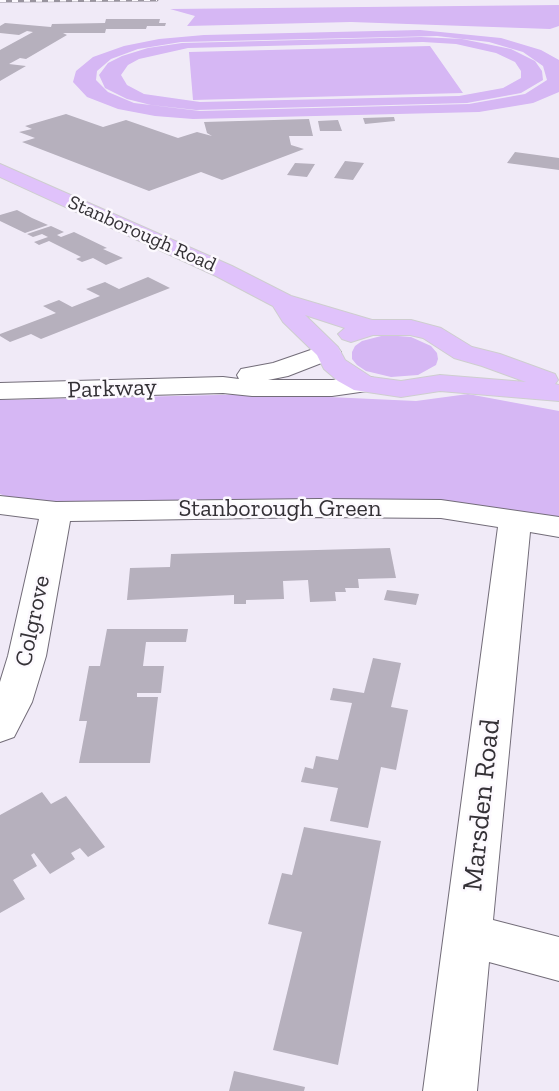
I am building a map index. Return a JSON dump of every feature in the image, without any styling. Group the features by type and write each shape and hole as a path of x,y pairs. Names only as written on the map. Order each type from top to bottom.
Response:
{"main road":[{"name":"Stanborough Road","path":"0,170 224,271 283,301 370,328 411,327 421,330 441,338 463,353 538,376 559,388"},
{"name":"Stanborough Road","path":"283,301 292,317 329,352 333,363 364,384 401,389 440,383 559,393"},
{"name":"Stanborough Road","path":"329,352 338,342 370,328"},
{"path":"440,383 453,374 463,353"}],"street":[{"name":"Parkway","path":"223,385 244,376 279,370 329,352"},
{"name":"Parkway","path":"0,391 223,385 261,388 332,388 364,384"},
{"name":"Stanborough Green","path":"0,505 56,512 319,508 430,509 515,519 559,527"},
{"name":"Colgrove","path":"0,727 13,702 27,656 56,512"},
{"name":"Marsden Road","path":"450,1091 515,519"},
{"path":"468,935 559,959"}],"shaded area":[{"path":"559,5 559,26 550,29 351,22 187,26 195,16 170,9"},
{"path":"420,30 501,38 541,50 559,60 559,92 533,103 479,112 193,119 155,116 118,109 87,97 73,82 76,71 93,57 124,46 159,39 204,35","holes":["437,36 489,42 523,52 543,66 547,80 525,94 469,104 200,111 134,103 108,92 96,80 97,71 111,59 138,49 181,42"]},
{"path":"421,37 462,39 511,49 535,61 542,71 543,80 521,93 467,103 196,110 151,105 127,99 105,88 99,75 108,63 148,48 182,43","holes":["423,42 456,44 496,53 515,62 521,71 521,78 503,88 459,96 200,102 144,94 127,85 121,75 128,65 139,59 188,48"]},
{"path":"430,46 463,93 193,100 189,52"},
{"path":"385,335 411,337 431,346 437,353 436,365 418,375 391,377 366,371 357,365 352,359 355,346 362,341"},
{"path":"263,394 416,401 468,394 559,411 559,519 435,499 73,503 18,501 0,494 0,400"}],"building":[{"path":"106,19 160,19 159,23 166,23 165,26 147,26 146,29 106,29 105,33 63,33 67,35 26,59 20,58 9,64 26,66 0,81 0,50 33,32 27,31 19,35 0,33 0,26 5,23 51,27 52,24 105,23"},
{"path":"66,114 103,127 126,120 178,138 197,132 212,136 207,133 204,122 309,119 313,136 289,136 291,145 304,149 222,180 201,172 149,191 22,142 35,138 19,132 32,129 25,126"},
{"path":"394,117 395,121 365,124 363,118"},
{"path":"338,120 342,131 320,131 318,121"},
{"path":"515,152 559,158 559,170 507,163"},
{"path":"345,161 364,163 353,180 334,178"},
{"path":"295,163 315,164 307,177 287,175"},
{"path":"17,210 48,225 25,233 0,221 0,215"},
{"path":"51,226 64,232 57,235 61,237 74,232 123,258 106,265 93,258 82,262 76,259 81,257 49,241 39,245 34,242 48,237 42,234 33,237 27,234"},
{"path":"148,277 170,288 41,339 31,334 10,342 0,336 0,334 56,313 43,306 59,300 72,307 100,296 86,289 105,282 119,289"},
{"path":"390,548 396,578 358,579 359,588 345,588 346,592 335,592 336,601 310,602 308,580 283,581 284,599 246,600 246,604 234,604 234,595 127,600 130,568 170,567 171,554"},
{"path":"387,590 419,594 416,605 384,600"},
{"path":"107,629 188,629 186,642 146,642 143,666 164,666 161,693 137,693 137,697 158,697 150,763 79,763 87,721 79,721 89,666 100,666"},
{"path":"373,658 401,663 391,707 408,710 396,770 381,767 368,828 330,821 338,788 301,782 305,767 313,769 316,756 338,760 352,703 330,700 333,688 364,693"},
{"path":"42,792 51,804 66,796 105,847 88,857 80,848 71,853 75,859 50,874 34,853 31,855 37,866 13,880 25,899 0,913 0,815"},
{"path":"304,827 381,841 338,1065 273,1050 302,932 268,924 282,873 292,875"},
{"path":"234,1071 305,1087 304,1091 229,1091"}],"railway":[{"path":"0,1 157,0"}]}
